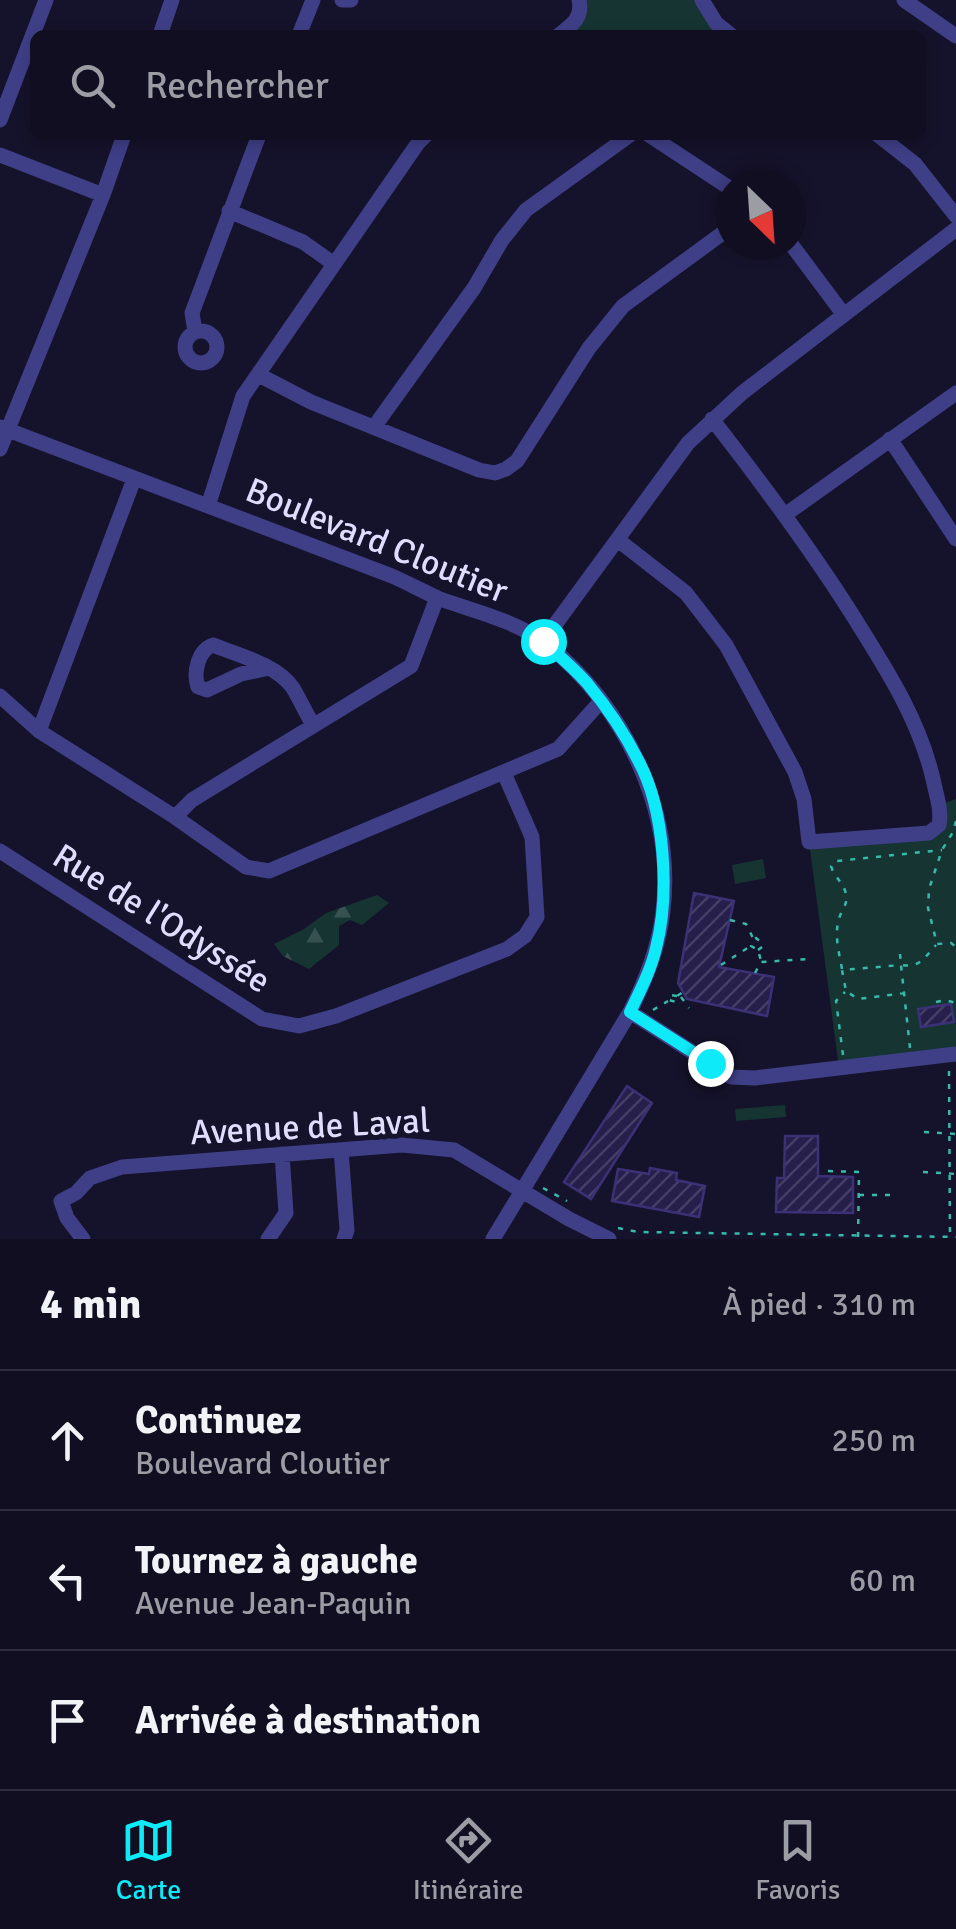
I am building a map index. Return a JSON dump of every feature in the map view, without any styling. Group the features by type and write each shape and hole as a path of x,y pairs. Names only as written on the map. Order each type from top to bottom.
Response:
{"street":[{"path":"34,30 46,0"},
{"path":"162,30 172,0"},
{"path":"301,30 313,0"},
{"path":"342,0 351,0"},
{"path":"565,30 581,13 579,0"},
{"path":"702,0 725,30"},
{"path":"904,0 956,36"},
{"path":"0,120 30,42"},
{"path":"0,449 4,429 103,195 122,140"},
{"path":"195,331 192,313 257,140"},
{"path":"208,506 243,396 420,140"},
{"path":"374,428 526,210 623,140"},
{"path":"658,140 716,179"},
{"path":"884,140 915,164 956,216"},
{"path":"0,155 103,195"},
{"path":"229,210 303,242 334,264"},
{"path":"543,641 688,443 712,419 956,230"},
{"path":"259,375 311,402 479,470 506,469 525,450 590,348 623,306 716,238"},
{"path":"803,260 844,315"},
{"path":"786,514 956,393"},
{"path":"618,540 686,593 726,646 795,772 804,799 809,842 930,832 939,825 927,754 898,688 829,576 712,419"},
{"name":"Boulevard Cloutier","path":"4,429 392,576 543,641 601,701 640,762 656,811 664,859 664,909 656,949 635,1015 493,1239"},
{"path":"890,439 956,539"},
{"path":"38,731 134,479"},
{"path":"175,817 192,800 411,666 437,598"},
{"path":"269,668 291,686 313,725"},
{"path":"0,696 38,731 246,867 269,872 558,749 601,701"},
{"name":"Rue de l'Odyssée","path":"0,852 262,1019 299,1026 336,1016 506,949 525,936 536,917 532,837 504,773"},
{"path":"635,1015 731,1077 755,1078 952,1055"},
{"name":"Avenue de Laval","path":"83,1239 62,1201 90,1178 122,1168 402,1145 454,1150 569,1219 612,1233"},
{"path":"341,1150 344,1239"},
{"path":"268,1239 286,1213 282,1154"}],"path":[{"path":"937,944 928,908 930,889 956,821"},
{"path":"904,993 858,999 846,991 836,938 846,892 831,866 838,861 942,850"},
{"path":"730,920 746,924 762,943 758,950"},
{"path":"722,965 751,946 758,931"},
{"path":"842,970 912,966 920,964 937,944 951,943 956,947"},
{"path":"751,946 758,950 761,962 755,973"},
{"path":"900,954 912,1060"},
{"path":"761,962 809,959"},
{"path":"844,1067 836,1001 846,991"},
{"path":"635,1015 669,1000 676,1002 680,994 689,1008"},
{"path":"936,1002 956,1002"},
{"path":"950,1238 952,1055"},
{"path":"924,1132 956,1134"},
{"path":"828,1171 860,1172 858,1237"},
{"path":"923,1172 956,1174"},
{"path":"522,1190 546,1188 572,1205"},
{"path":"859,1195 892,1196"},
{"path":"612,1233 956,1237"}],"green space":[{"path":"579,0 702,0 727,30 562,30"},
{"path":"956,799 956,1054 839,1068 809,842 929,833 939,805"},
{"path":"763,859 766,878 735,884 732,865"},
{"path":"377,895 389,903 362,925 350,920 339,926 339,945 309,969 283,956 274,944 326,913"},
{"path":"785,1105 786,1117 736,1121 735,1109"}],"building":[{"path":"694,893 734,901 719,967 774,977 767,1016 687,999 678,983"},
{"path":"951,1004 954,1022 921,1027 918,1009"},
{"path":"627,1086 652,1103 591,1199 564,1182"},
{"path":"785,1136 818,1136 818,1176 853,1177 853,1213 776,1212 777,1178 784,1178"},
{"path":"650,1168 677,1173 676,1180 705,1186 699,1217 612,1201 618,1169 649,1174"}],"route":[{"path":"543,641 601,701 640,762 656,811 664,859 664,909 656,949 630,1012 710,1063"}]}
